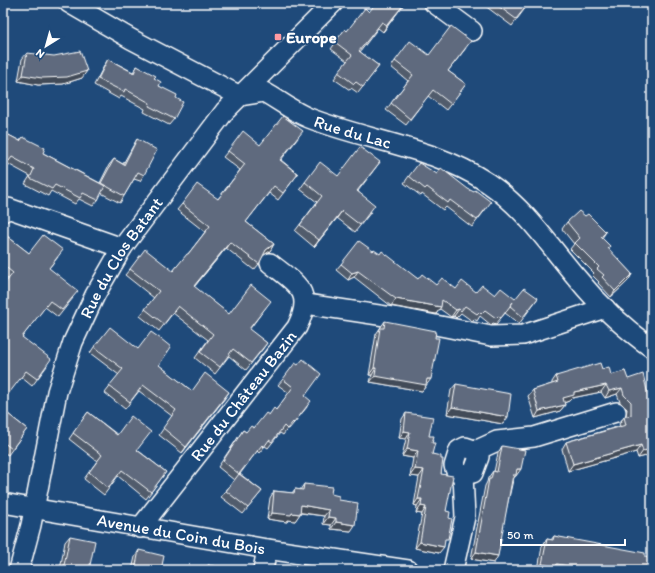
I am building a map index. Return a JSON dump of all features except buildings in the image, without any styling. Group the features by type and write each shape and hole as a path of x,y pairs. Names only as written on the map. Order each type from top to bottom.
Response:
{"street":[{"path":"69,3 131,39 240,96"},
{"name":"Rue du Clos Batant","path":"19,570 34,509 57,392 73,342 95,295 122,248 225,112 333,3"},
{"path":"434,3 472,31"},
{"name":"Rue du Lac","path":"240,96 264,92 307,117 415,150 459,166 488,183 522,212 551,244 577,278 605,308 618,321 652,348"},
{"path":"3,212 8,208 122,248"},
{"path":"270,263 298,286 306,304 405,319 491,336 523,335 605,308"},
{"name":"Rue du Château Bazin","path":"140,528 297,327 303,316 306,304"},
{"path":"453,570 465,517 463,475 473,473 479,457 475,451 497,441 534,437 616,412"},
{"name":"Avenue du Coin du Bois","path":"3,503 267,550 408,570"},
{"path":"263,570 267,550"}],"place":[{"name":"Europe","path":"278,37"}]}
